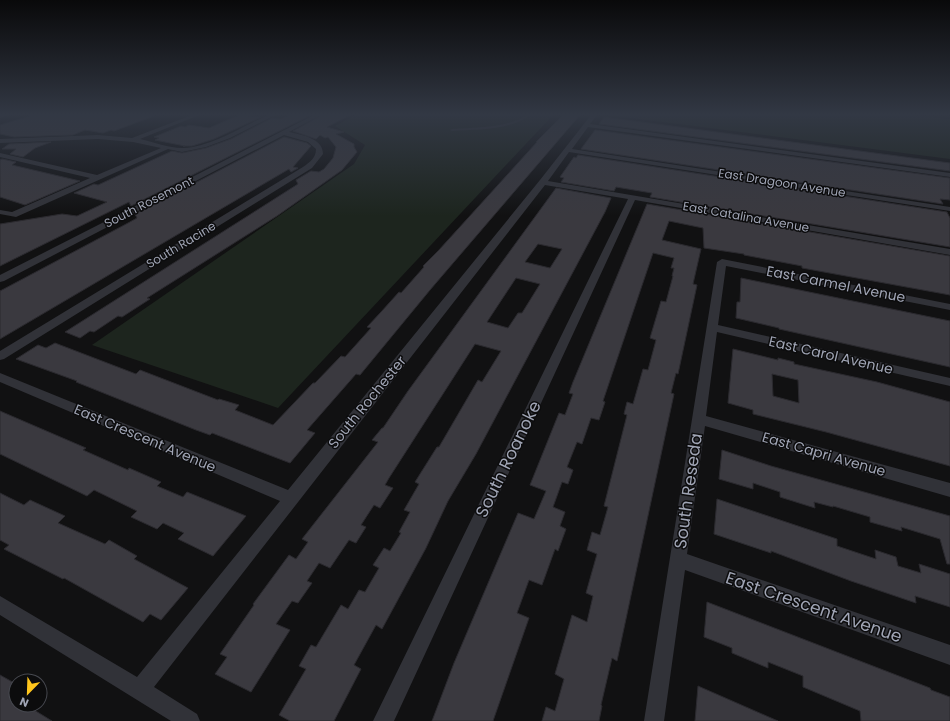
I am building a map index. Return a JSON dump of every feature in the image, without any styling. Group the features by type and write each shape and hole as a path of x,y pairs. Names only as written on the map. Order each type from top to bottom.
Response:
{"street":[{"path":"0,212 13,215 164,149"},
{"path":"176,149 182,150 197,149"},
{"name":"South Rosemont","path":"0,279 253,149"},
{"name":"South Racine","path":"0,356 281,184 316,161 319,154 318,149"},
{"path":"758,149 950,175"},
{"name":"South Rochester","path":"139,690 567,150"},
{"name":"East Dragoon Avenue","path":"567,150 950,209"},
{"path":"0,155 98,178"},
{"name":"East Catalina Avenue","path":"543,182 950,252"},
{"name":"South Roanoke","path":"383,721 633,197"},
{"name":"East Carmel Avenue","path":"722,262 950,307"},
{"name":"South Reseda","path":"654,721 722,262"},
{"name":"East Carol Avenue","path":"712,327 950,382"},
{"name":"East Crescent Avenue","path":"0,377 290,498"},
{"name":"East Capri Avenue","path":"699,419 950,490"},
{"name":"East Crescent Avenue","path":"678,559 950,655"},
{"path":"0,605 190,721"}],"shaded area":[{"path":"363,149 521,149 278,408 92,345 354,164"},
{"path":"870,149 950,149 950,159"}],"building":[{"path":"2,149 34,149 23,157 10,154 16,149"},
{"path":"203,149 244,149 131,206 129,202 0,266 0,224 62,214 77,216 107,202 74,193 94,184 98,185 172,151 182,153"},
{"path":"261,149 309,149 293,167 298,168 291,172 289,169 0,339 0,291 137,218 135,214"},
{"path":"336,149 355,149 357,152 342,170 277,216 147,298 150,299 122,317 118,316 94,332 90,331 80,338 65,332 298,184 296,180 311,171 319,172 324,169 333,158"},
{"path":"531,149 551,149 430,290 360,375 356,374 307,430 315,433 290,463 212,433 210,435 196,430 76,382 77,381 16,359 38,345 46,348 55,343 136,374 140,370 218,400 219,399 239,405 235,410 273,425 341,356 345,357 371,328 367,327 399,292 401,293 424,267 423,266"},
{"path":"581,149 733,149 950,178 950,200 940,199 943,204"},
{"path":"783,149 842,149 950,163 950,171"},
{"path":"578,155 947,212 950,218 950,247 650,197 652,193 616,187 614,191 561,182 564,178 560,177 574,157 576,158"},
{"path":"2,159 16,162 12,165 80,181 25,205 0,197 0,160"},
{"path":"556,188 611,198 605,212 476,454 448,501 426,548 382,629 376,625 354,665 361,669 334,721 290,721 279,715 306,669 299,666 311,645 316,647 341,605 348,609 359,590 365,592 379,568 373,565 384,548 390,551 401,533 399,532 410,512 404,510 419,484 415,482 437,447 439,447 478,380 482,382 501,351 475,344 389,478 385,485 393,488 380,508 374,505 361,525 366,527 356,543 349,540 330,568 319,563 307,581 312,583 298,603 292,601 276,624 290,630 251,692 215,674 227,657 220,654 254,605 253,604 289,555 296,559 308,542 302,539 378,442 372,440 383,428 408,391","holes":["538,244 562,249 550,268 525,262","516,278 540,284 522,313 518,313 508,328 487,322"]},
{"path":"647,204 950,256 950,295 802,268 802,266 744,254 704,248 703,228 669,221 662,240 701,249 693,284 697,285 678,374 676,373 671,393 674,394 617,661 612,658 601,705 599,721 542,721 546,707 555,711 564,679 555,674 572,615 587,622 593,596 586,593 597,554 587,550 592,532 600,535 608,507 604,506 627,415 624,414 627,402 633,404 643,369 648,370 656,340 650,338 661,301 666,302 673,276 674,268 671,268 674,258 653,253 603,401 605,402 599,420 591,418 582,444 577,442 567,467 573,470 568,484 562,482 553,507 565,512 560,526 566,529 558,551 555,549 542,585 529,580 517,613 529,618 493,721 432,721 454,663 518,513 534,519 546,491 530,485 559,413 565,415 573,394 569,393 573,382"},
{"path":"741,278 950,321 950,367 736,318 737,302 740,302"},
{"path":"733,349 778,360 778,358 794,362 794,364 877,382 950,402 950,466 826,432 753,414 753,410 728,403","holes":["772,374 798,380 799,403 773,396"]},
{"path":"0,411 86,448 83,450 128,470 129,468 161,482 157,486 183,497 187,492 246,516 213,556 178,539 184,533 163,523 157,529 131,517 137,511 94,490 87,496 0,454"},
{"path":"722,450 771,466 950,516 950,564 947,564 940,539 901,527 902,531 870,522 870,517 833,506 814,502 815,508 780,497 780,492 753,483 753,489 719,479"},
{"path":"0,493 24,505 30,500 65,516 58,523 105,544 109,540 137,556 134,559 188,588 161,620 150,614 143,622 64,578 63,579 4,549 9,545 0,540"},
{"path":"717,499 837,539 837,546 876,559 875,550 896,557 898,566 921,573 919,564 950,574 950,607 915,596 916,603 851,581 771,551 771,553 714,534"},
{"path":"707,602 950,697 950,721 861,721 860,711 803,687 803,676 768,662 768,668 732,653 732,648 704,637"},
{"path":"0,675 8,680 8,713 39,713 52,721 0,721"},
{"path":"698,686 778,721 695,721"}]}
